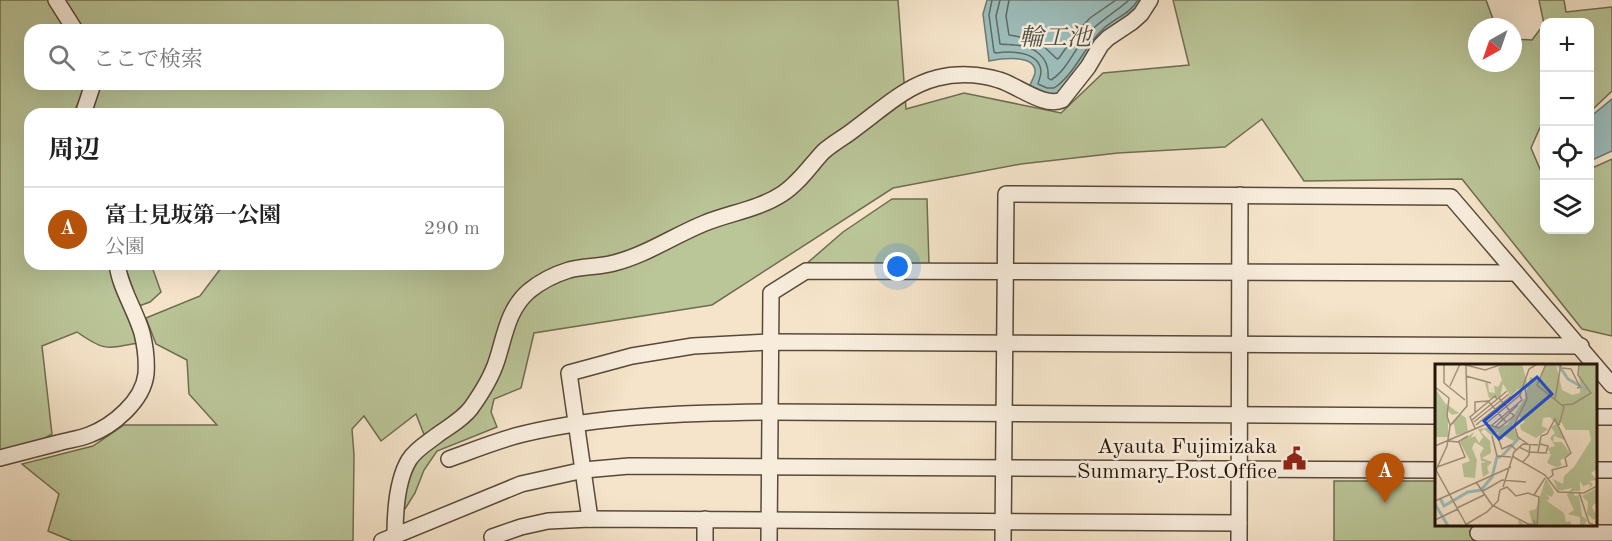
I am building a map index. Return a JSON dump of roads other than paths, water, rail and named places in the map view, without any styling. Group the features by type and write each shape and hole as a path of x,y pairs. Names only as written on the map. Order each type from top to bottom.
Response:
{"street":[{"path":"57,0 71,24"},
{"path":"388,538 408,461 419,449 462,418 471,407 497,361 508,322 517,303 529,291 546,280 569,270 613,263 636,256 706,222 768,202 783,194 825,151 884,105 935,79 961,75 985,77 1011,84 1036,98 1057,102 1062,100 1088,67 1101,45 1141,14 1150,0"},
{"path":"85,108 91,90"},
{"path":"1003,541 1006,194 1451,196 1595,364"},
{"path":"1239,541 1240,195"},
{"path":"0,458 88,435 106,427 120,416 140,391 146,375 145,351 141,331 118,270"},
{"path":"769,541 771,293 806,271 1516,273"},
{"path":"590,519 569,373 632,356 693,346 771,342 1581,346"},
{"path":"1597,366 1612,385"},
{"path":"449,459 491,443 577,424 685,413 1435,416"},
{"path":"388,538 521,484 584,470 629,466 1435,470"},
{"path":"494,541 492,537 521,527 548,521 590,519 1239,522"},
{"path":"705,519 705,541"},
{"path":"1478,533 1612,533"}],"water":[{"name":"輪工池","path":"987,0 1145,0 1058,94 1046,94 1029,87 1035,73 1030,62 1016,59 989,61 983,14"},
{"path":"1612,99 1612,151 1594,159 1594,126 1594,114"}],"place":[{"name":"Ayauta Fujimizaka Summary Post Office","path":"1295,458"},
{"name":"富士見坂第一公園","path":"1385,503"}]}
